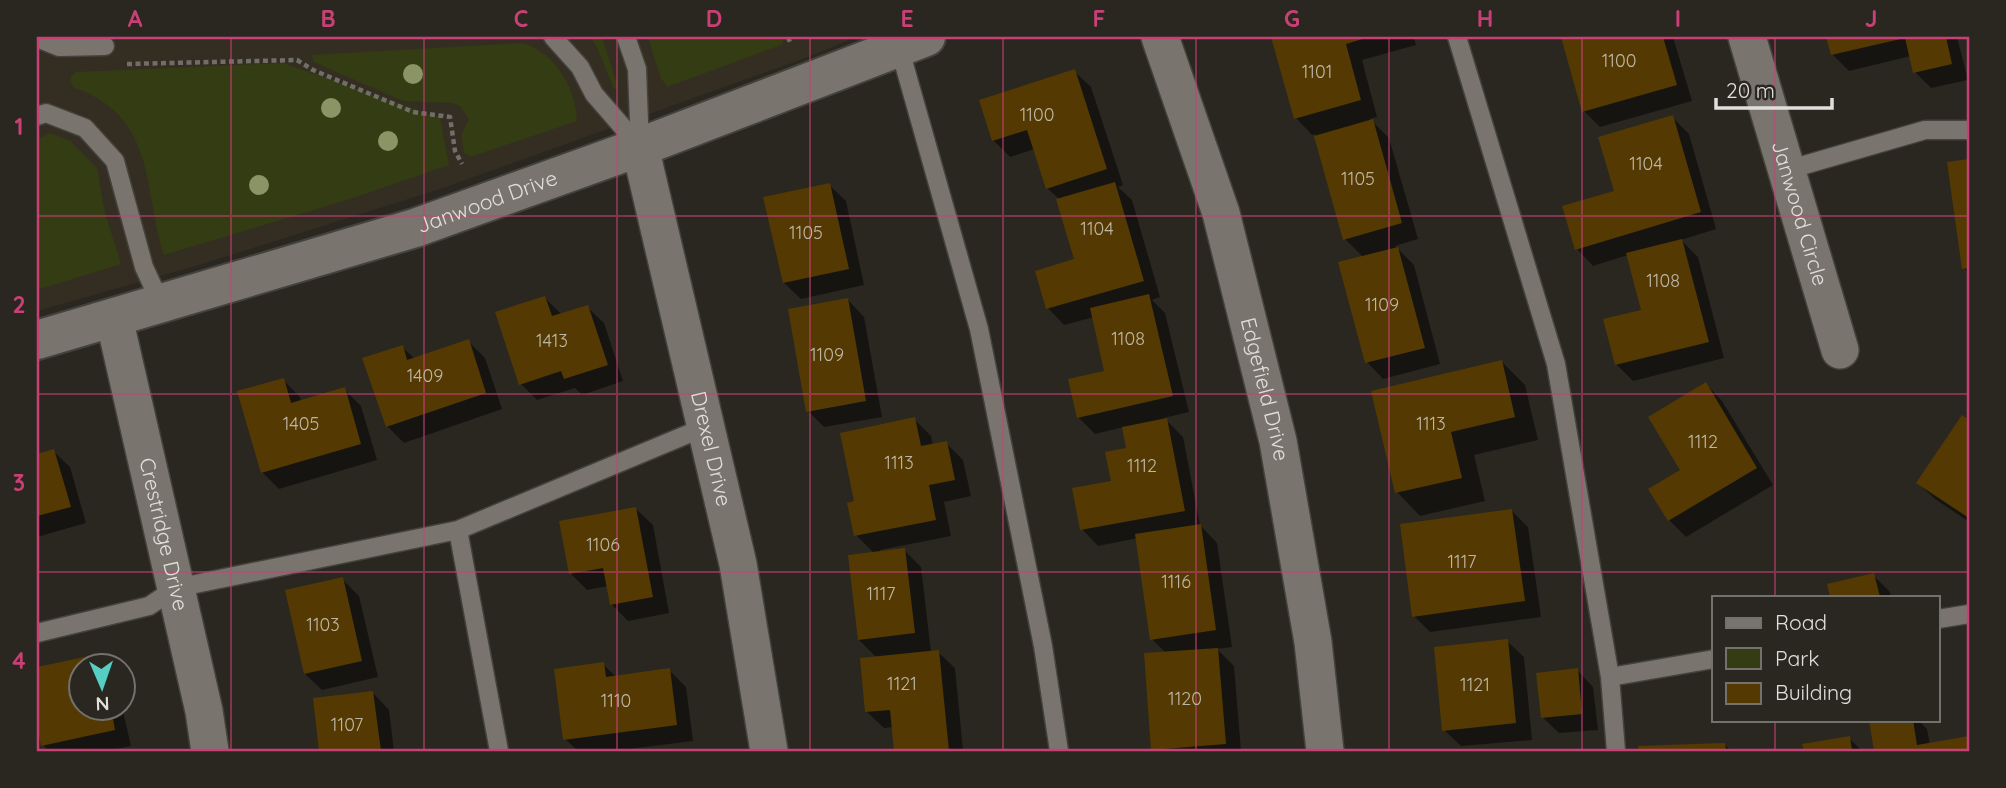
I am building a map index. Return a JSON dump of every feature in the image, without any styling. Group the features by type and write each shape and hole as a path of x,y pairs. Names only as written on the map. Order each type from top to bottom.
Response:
{"street":[{"name":"Edgefield Drive","path":"1160,37 1221,213 1278,441 1313,642 1325,751"},
{"name":"Janwood Circle","path":"1748,37 1840,350"},
{"name":"Janwood Drive","path":"37,340 415,228 640,147 907,40"},
{"name":"Drexel Drive","path":"640,147 738,564 769,751"},
{"name":"Crestridge Drive","path":"114,318 204,710 210,751"}],"lane":[{"path":"553,37 580,67 594,94 640,147"},
{"path":"626,37 637,69 640,147"},
{"path":"1457,37 1556,364 1610,677 1616,751"},
{"path":"37,38 59,47 105,46"},
{"path":"907,40 979,329 1043,646 1059,751"},
{"path":"37,116 46,113 85,128 115,161 144,267 161,304"},
{"path":"1787,170 1925,130 1969,130"},
{"path":"37,633 149,606 176,588 458,530 705,427"},
{"path":"458,530 499,751"},
{"path":"1940,619 1969,614"},
{"path":"1610,677 1712,659"}],"path":[{"path":"788,37 791,46"},
{"path":"119,64 298,60 313,70 413,112 450,117 454,151 462,164"}],"shaded area":[{"path":"37,37 856,37 808,57 443,188 199,265 37,311"}],"green space":[{"path":"589,37 602,37 618,87 614,89 596,45"},
{"path":"648,37 781,37 783,41 781,45 667,87 660,76"},
{"path":"523,43 545,55 562,74 573,97 577,121 470,157 464,153 461,135 469,119 460,106 453,103 403,101 313,61 312,55"},
{"path":"283,63 440,118 449,165 350,199 164,255 148,179 133,135 120,116 100,100 73,87 70,78 76,72"},
{"path":"50,133 70,141 97,168 105,213 121,264 37,290 37,143 38,139"}],"building":[{"path":"1271,37 1369,37 1346,44 1361,100 1294,119"},
{"path":"1561,37 1663,37 1677,85 1582,112"},
{"path":"1826,37 1946,37 1952,64 1913,73 1905,38 1831,55"},
{"path":"1075,69 1107,169 1046,189 1027,130 992,141 979,100"},
{"path":"1673,115 1701,212 1575,250 1562,206 1614,191 1598,137"},
{"path":"1373,119 1402,223 1343,240 1314,136"},
{"path":"1969,159 1969,268 1962,269 1947,162"},
{"path":"1115,182 1144,281 1046,309 1035,271 1074,259 1056,199"},
{"path":"830,183 849,269 783,283 763,197"},
{"path":"1682,239 1709,342 1615,365 1603,319 1641,310 1626,253"},
{"path":"1398,247 1425,348 1365,363 1338,262"},
{"path":"1149,294 1173,396 1077,418 1068,379 1104,371 1090,308"},
{"path":"545,296 552,316 588,305 608,365 564,379 561,371 519,385 495,312"},
{"path":"848,298 866,401 806,412 788,309"},
{"path":"469,339 486,393 386,427 362,358 403,345 407,360"},
{"path":"1502,360 1515,417 1451,432 1462,478 1395,493 1371,391"},
{"path":"284,378 291,403 345,387 361,444 261,473 237,391"},
{"path":"1706,382 1757,468 1668,521 1648,489 1680,470 1648,417"},
{"path":"1962,415 1969,420 1969,518 1916,483"},
{"path":"915,417 921,446 947,441 955,480 929,485 936,520 854,536 847,503 854,501 840,433"},
{"path":"1167,418 1185,511 1080,530 1072,488 1111,481 1105,452 1126,448 1122,427"},
{"path":"54,449 71,507 37,516 37,454"},
{"path":"636,507 653,597 610,605 603,568 569,574 559,521"},
{"path":"1512,509 1525,601 1412,617 1400,524"},
{"path":"1201,524 1216,630 1150,640 1135,534"},
{"path":"905,548 915,633 858,640 848,555"},
{"path":"1874,573 1880,596 1830,596 1827,584"},
{"path":"343,577 362,661 304,674 285,590"},
{"path":"1508,639 1516,723 1442,731 1434,647"},
{"path":"1218,648 1226,744 1151,750 1144,653"},
{"path":"939,650 949,751 894,751 890,710 865,712 860,658"},
{"path":"66,661 66,722 114,722 115,730 41,746 37,726 37,667"},
{"path":"604,662 606,677 670,668 677,725 563,740 554,669"},
{"path":"1578,668 1582,714 1541,718 1536,673"},
{"path":"373,691 381,751 319,751 313,698"},
{"path":"1869,722 1913,722 1917,745 1969,736 1969,751 1874,751"},
{"path":"1850,736 1852,751 1804,751 1802,744"},
{"path":"1725,743 1726,751 1639,751 1638,746"}]}
